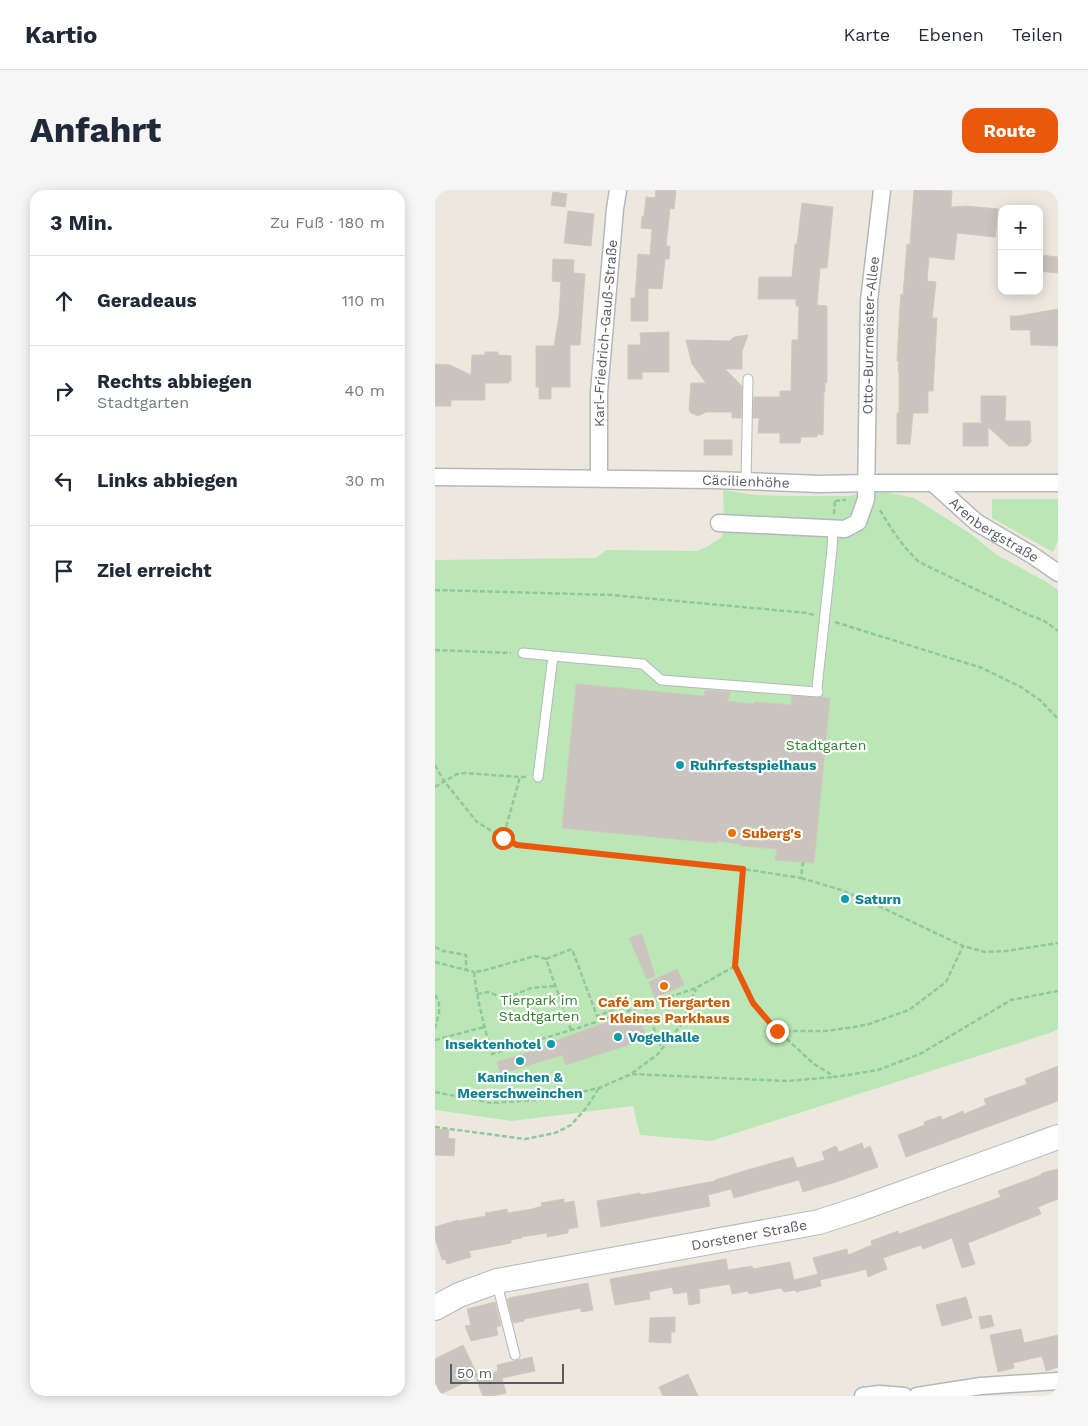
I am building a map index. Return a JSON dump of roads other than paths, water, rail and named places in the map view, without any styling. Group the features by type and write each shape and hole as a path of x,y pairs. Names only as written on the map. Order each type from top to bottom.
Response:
{"main road":[{"name":"Dorstener Straße","path":"435,1308 459,1295 497,1280 819,1222 1058,1137"}],"street":[{"name":"Karl-Friedrich-Gauß-Straße","path":"599,478 599,392 618,190"},
{"name":"Otto-Burrmeister-Allee","path":"833,528 845,528 858,522 866,491 869,301 881,190"},
{"name":"Cäcilienhöhe","path":"435,477 715,480 820,484 866,491 934,484 1058,484"},
{"name":"Arenbergstraße","path":"934,484 976,522 1032,555 1058,573"},
{"path":"719,523 833,528"},
{"path":"917,1396 981,1386 1058,1382"},
{"path":"863,1396 880,1394 904,1396"}],"lane":[{"path":"746,482 748,379"},
{"path":"523,653 643,664 661,680 817,692 833,528"},
{"path":"538,777 553,656"},
{"path":"497,1280 515,1355"}],"place":[{"name":"Ruhrfestspielhaus","path":"680,765"},
{"name":"Suberg's","path":"732,833"},
{"name":"Saturn","path":"845,899"},
{"name":"Café am Tiergarten - Kleines Parkhaus","path":"664,986"},
{"name":"Vogelhalle","path":"618,1037"},
{"name":"Insektenhotel","path":"551,1044"},
{"name":"Kaninchen & Meerschweinchen","path":"520,1061"}],"park label":[{"name":"Stadtgarten","path":"826,745"},
{"name":"Tierpark im Stadtgarten","path":"539,1008"}]}
